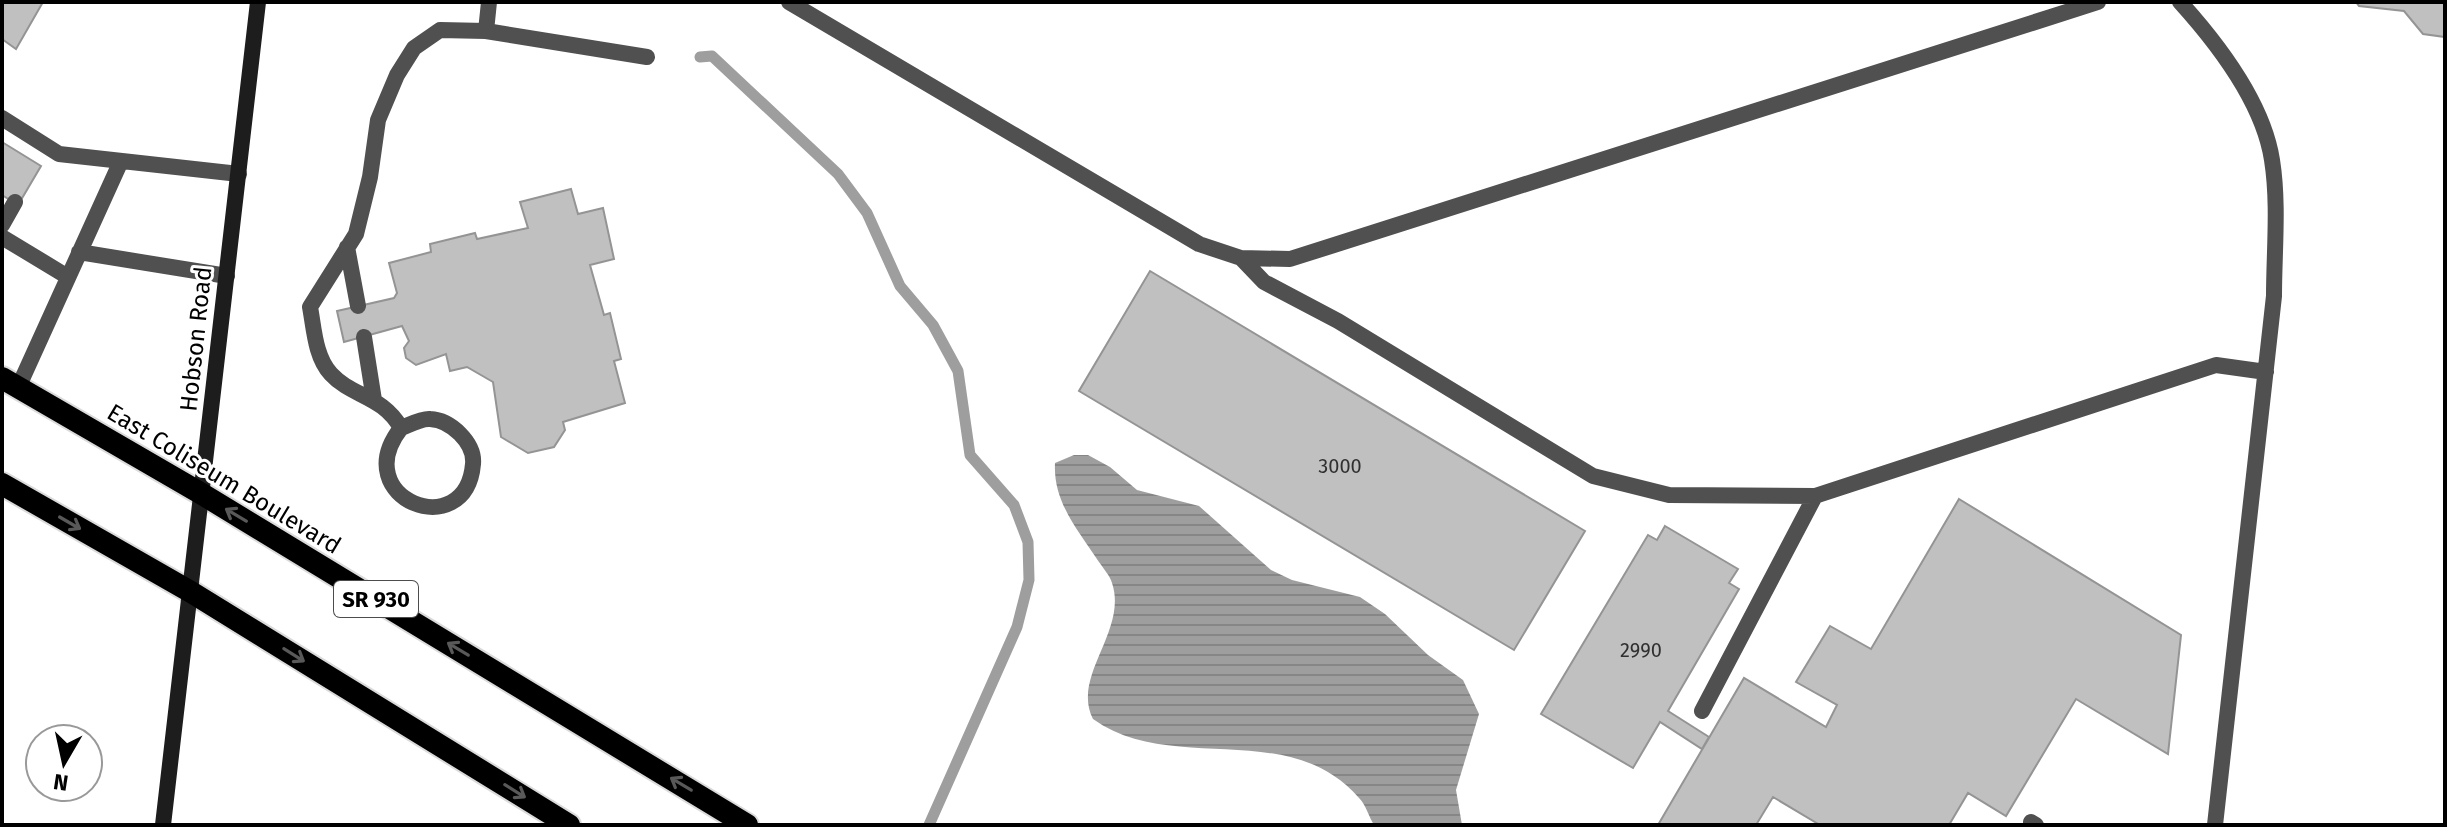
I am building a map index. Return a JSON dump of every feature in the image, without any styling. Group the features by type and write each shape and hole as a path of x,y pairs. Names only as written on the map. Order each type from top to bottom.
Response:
{"highway":[{"name":"East Coliseum Boulevard","path":"10,383 202,494 747,825"},
{"path":"2,484 191,592 569,825"}],"main road":[{"name":"Hobson Road","path":"163,825 258,2"}],"lane":[{"path":"486,31 489,2"},
{"path":"789,2 1199,244 1241,258 1290,259 2098,2"},
{"path":"2180,2 2237,75 2260,122 2272,159 2274,296 2215,825"},
{"path":"401,428 392,412 331,374 316,344 310,307 356,234 370,177 378,120 397,75 414,48 440,30 486,31 647,57"},
{"path":"3,120 59,154 239,174"},
{"path":"16,150 25,134"},
{"path":"37,163 47,147"},
{"path":"10,383 68,277 121,161"},
{"path":"2,225 15,202"},
{"path":"2,237 68,277"},
{"path":"347,247 358,306"},
{"path":"79,252 227,276"},
{"path":"1241,258 1264,282 1338,321 1593,476 1669,495 1815,496 2216,365 2266,372"},
{"path":"364,337 374,400"},
{"path":"429,419 451,425 464,438 474,456 472,481 454,503 429,509 399,496 389,480 385,461 390,442 401,428 429,419"},
{"path":"1702,711 1815,496"}],"shaded area":[{"path":"1074,455 1088,455 1110,467 1137,490 1199,506 1271,570 1292,580 1360,597 1385,614 1428,655 1463,680 1479,714 1456,790 1462,825 1374,825 1359,798 1331,774 1299,760 1265,752 1158,744 1125,735 1093,719 1088,703 1089,686 1113,618 1115,601 1110,578 1075,527 1058,490 1055,463"}],"building":[{"path":"2,2 43,2 16,49 2,39"},
{"path":"2356,2 2445,2 2445,37 2423,34 2404,11 2359,6"},
{"path":"2,142 41,166 18,205 2,195"},
{"path":"571,189 578,214 603,208 614,259 590,265 604,315 610,313 621,359 614,361 625,403 563,422 565,430 554,447 528,453 501,437 493,382 467,367 450,371 446,354 416,365 406,358 404,348 409,341 402,326 344,342 337,311 394,298 397,293 389,263 431,252 430,244 475,233 477,239 528,228 520,202"},
{"path":"1150,271 1585,531 1514,650 1079,391"},
{"path":"1959,499 2181,635 2168,754 2076,699 2006,816 1968,793 1949,825 1820,825 1773,797 1756,825 1658,825 1744,678 1826,727 1837,705 1796,682 1830,626 1871,649"},
{"path":"1665,526 1738,569 1729,583 1739,589 1668,711 1709,737 1702,749 1660,722 1633,768 1541,714 1648,535 1657,540"}],"waterway":[{"path":"700,57 712,56 838,174 867,213 900,286 933,325 958,371 970,455 1014,505 1028,542 1029,580 1017,627 929,825"}]}
